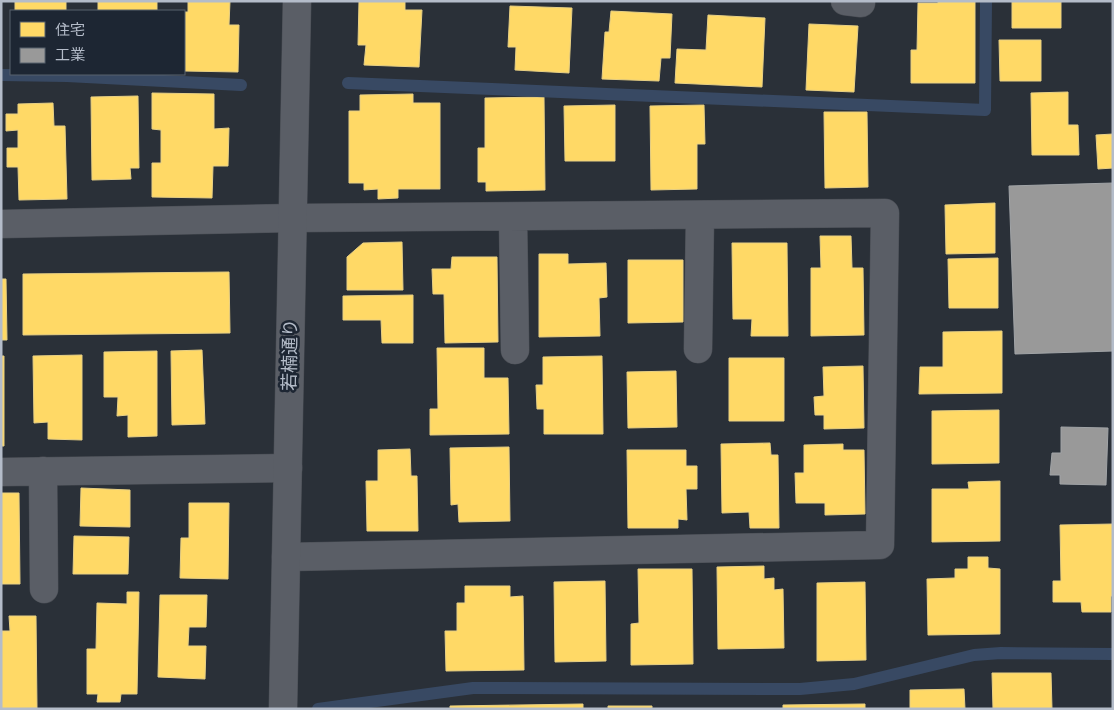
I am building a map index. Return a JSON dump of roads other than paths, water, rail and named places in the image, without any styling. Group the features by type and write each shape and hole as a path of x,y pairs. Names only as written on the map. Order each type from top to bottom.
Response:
{"street":[{"name":"若楠通り","path":"284,701 296,1"},
{"path":"845,1 861,1"},
{"path":"1,224 293,218 885,213 880,545 286,557"},
{"path":"698,349 700,215"},
{"path":"513,217 515,350"},
{"path":"1,472 288,468"},
{"path":"43,471 44,589"}],"waterway":[{"path":"348,83 985,110 986,1"},
{"path":"1,75 67,76 241,85"},
{"path":"318,709 473,688 800,689 854,684 974,655 1001,653 1113,654"}]}
